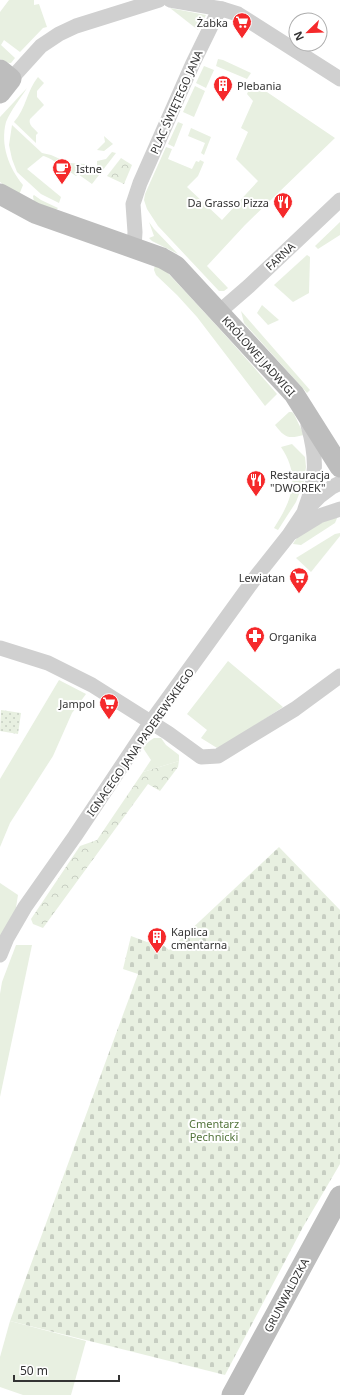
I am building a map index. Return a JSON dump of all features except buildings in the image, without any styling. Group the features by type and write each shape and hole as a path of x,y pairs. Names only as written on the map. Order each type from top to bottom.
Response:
{"street":[{"path":"4,81 50,38 76,26 159,0"},
{"path":"172,0 222,9 241,16 340,79"},
{"name":"PLAC ŚWIĘTEGO JANA","path":"134,248 135,232 133,204 140,183 193,63 217,14 222,9"},
{"path":"0,194 35,213 134,248"},
{"name":"FARNA","path":"219,312 249,286 340,200"},
{"name":"KRÓLOWEJ JADWIGI","path":"134,248 162,258 179,269 294,394 340,467"},
{"path":"294,394 340,439"},
{"name":"IGNACEGO JANA PADEREWSKIEGO","path":"305,511 313,483 315,466 315,453 306,414"},
{"name":"IGNACEGO JANA PADEREWSKIEGO","path":"0,955 7,938 25,906 75,836 151,722 258,574 289,535 305,511 320,496 332,487 340,484"},
{"name":"IGNACEGO JANA PADEREWSKIEGO","path":"289,535 319,516 340,509"},
{"path":"0,648 48,663 64,670 151,722 201,757 218,756 296,709 340,676"},
{"name":"GRUNWALDZKA","path":"232,1395 340,1196"}],"green space":[{"path":"9,0 34,0 34,5 39,4 47,27 43,28 20,52 4,40 1,45 15,58 11,63 0,59 0,12"},
{"path":"170,8 206,15 198,30"},
{"path":"218,59 251,73 247,79 216,66"},
{"path":"204,66 214,70 206,88 196,83"},
{"path":"38,77 44,83 37,91 37,97 44,105 30,119 31,125 38,133 36,135 36,143 14,122"},
{"path":"252,82 335,138 245,225 207,266 228,288 224,291 219,291 158,226 147,209 144,200 145,194 166,147 172,149 168,159 192,169 196,161 199,162 200,160 204,162 198,176 187,187 222,220 258,181 236,159 248,132 241,128 253,101 247,94"},
{"path":"195,86 205,91 194,117 183,112"},
{"path":"27,88 8,118 4,131 7,156 10,164 23,185 19,195 0,182 0,117"},
{"path":"178,122 183,124 174,147 168,144"},
{"path":"12,125 42,153 51,155 69,163 85,164 86,170 97,168 97,161 106,159 112,152 116,153 92,184 78,174 76,176 55,161 43,156 27,169 61,197 59,203 41,194 17,172 9,145"},
{"path":"191,128 211,137 204,155 201,153 205,143 188,136"},
{"path":"104,136 113,144 104,151 97,150 105,142"},
{"path":"121,158 132,165 124,184 107,176"},
{"path":"34,195 58,208 56,210 34,202"},
{"path":"149,222 178,254 149,238 154,236"},
{"path":"340,222 340,235 318,249 315,246"},
{"path":"307,255 310,257 309,293 293,302 274,285"},
{"path":"155,264 163,268 178,283 277,394 265,406 197,317 156,275 154,270"},
{"path":"262,305 279,320 268,325 257,313"},
{"path":"241,311 310,390 307,393 244,323"},
{"path":"289,412 294,414 304,435 290,437 284,435 275,425"},
{"path":"292,444 305,457 306,467 304,481 296,502 278,530 274,528 286,508 292,488 291,468 281,447"},
{"path":"338,516 335,523 301,545 293,544 296,539 307,531"},
{"path":"340,533 340,536 311,572 296,558 335,534"},
{"path":"228,661 283,707 225,745 217,748 201,738 207,730 187,714"},
{"path":"59,680 86,694 72,713 53,756 10,823 0,847 0,779"},
{"path":"1,710 21,713 18,734 0,731"},
{"path":"154,738 161,738 166,745 179,755 179,761 143,772 151,760 143,748"},
{"path":"179,761 178,767 160,791 148,784 43,928 33,924 31,919 80,846 97,840 143,772"},
{"name":"Cmentarz Pechnicki","path":"279,847 340,910 340,1164 303,1227 225,1375 10,1321 138,974 123,969 131,936 147,942 154,939 155,944 162,944 169,950"},
{"path":"0,883 18,895 15,914 0,955"},
{"path":"16,945 32,945 0,1097 0,994 2,982"},
{"path":"10,1321 86,1341 71,1395 23,1395 0,1387 0,1357"}],"place":[{"name":"Żabka","path":"242,39"},
{"name":"Plebania","path":"223,102"},
{"name":"Istne","path":"62,185"},
{"name":"Da Grasso Pizza","path":"283,219"},
{"name":"Restauracja \"DWOREK\"","path":"256,497"},
{"name":"Lewiatan","path":"299,594"},
{"name":"Organika","path":"255,653"},
{"name":"Jampol","path":"109,720"},
{"name":"Kaplica cmentarna","path":"157,954"}]}
